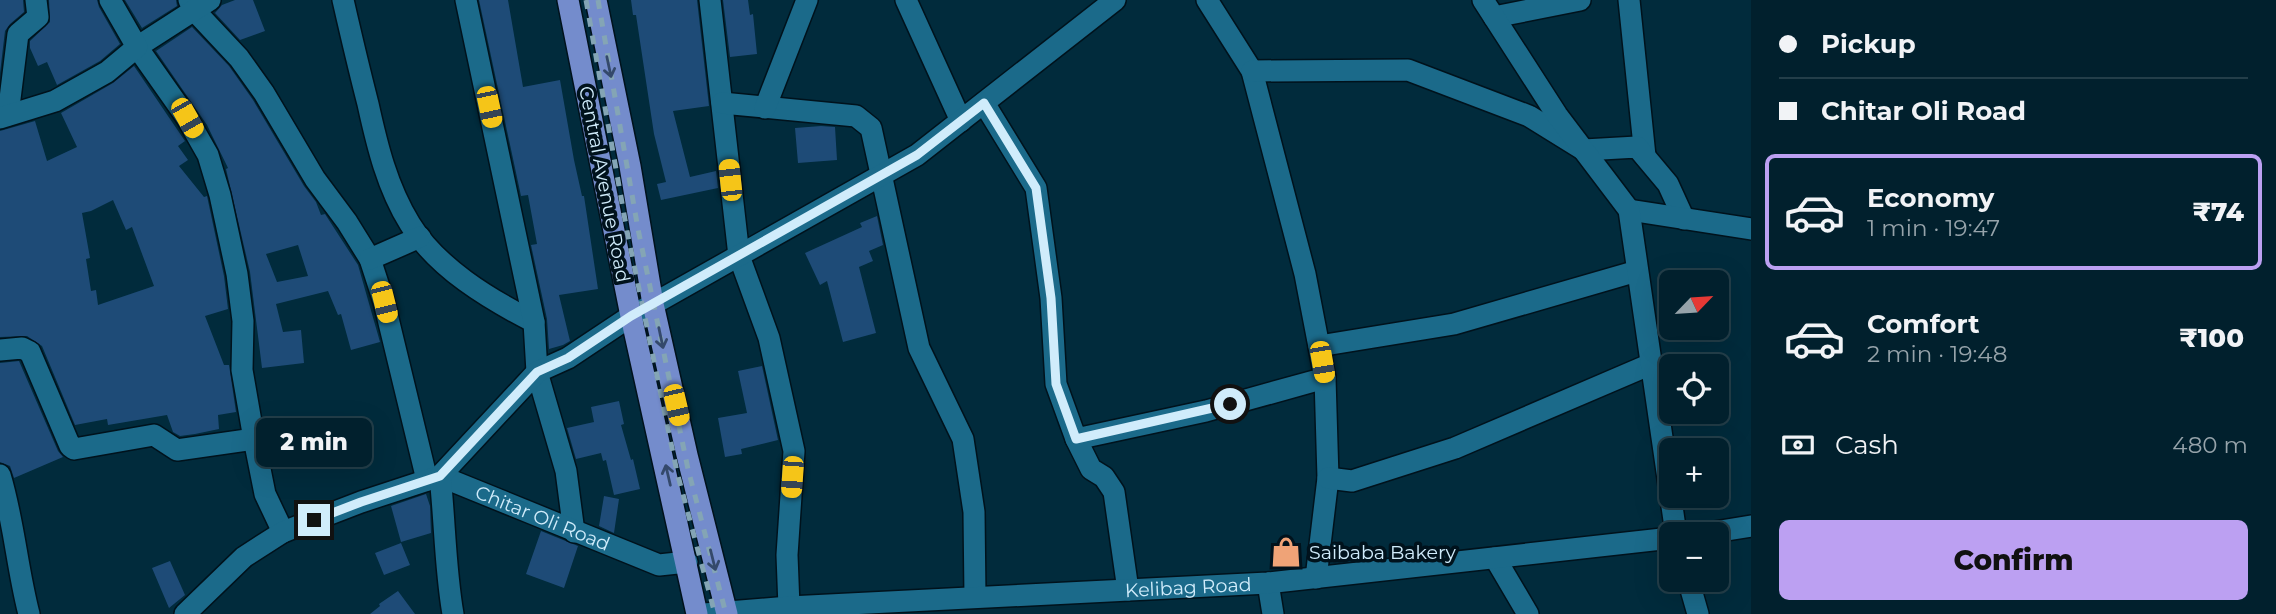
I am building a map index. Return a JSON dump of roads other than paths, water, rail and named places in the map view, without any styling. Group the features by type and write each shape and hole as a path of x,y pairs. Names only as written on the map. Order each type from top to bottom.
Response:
{"main road":[{"name":"Central Avenue Road","path":"568,0 631,316 697,614"},
{"path":"596,0 630,166 653,304 687,455 727,613"}],"street":[{"path":"36,0 38,17 18,34 4,116 55,100 107,72 198,3 264,93 315,179 370,259 446,525 447,584 453,614"},
{"path":"110,0 137,47 187,118 208,155 220,195 237,274 243,321 242,370 254,439 265,494 283,533"},
{"path":"343,0 389,183 410,225 431,251 473,287 534,322"},
{"path":"466,0 534,322 537,372 566,471 574,532"},
{"path":"710,0 739,256 769,338 794,451 788,555 789,607"},
{"path":"765,108 807,0"},
{"path":"906,0 961,121"},
{"path":"185,614 244,557 283,533 361,502 434,478 537,372 568,358 631,316 917,155 1115,0"},
{"path":"1207,0 1252,71 1305,274 1319,345 1325,378 1328,478 1316,578"},
{"path":"1580,0 1488,8 1557,115 1629,210 1674,522"},
{"path":"1629,0 1645,156"},
{"path":"1252,71 1408,70 1529,116 1584,150 1637,147 1668,184 1684,219"},
{"path":"722,103 856,117 871,128 919,348 963,439 974,512 975,597"},
{"path":"984,103 1036,188 1051,298 1056,384 1076,439 1091,469 1104,477 1114,492 1128,590"},
{"path":"1629,210 1751,229"},
{"path":"370,259 420,237"},
{"path":"1319,345 1454,324 1637,271"},
{"path":"0,350 22,348 30,352 56,416 74,449 154,435 177,450 254,439"},
{"path":"1328,478 1352,481 1455,448 1651,364"},
{"path":"1076,439 1206,411 1325,378"},
{"path":"0,475 17,546 21,584 29,614"},
{"name":"Chitar Oli Road","path":"434,478 659,565 687,562"},
{"path":"1729,530 1751,526"},
{"name":"Kelibag Road","path":"704,614 789,607 824,610 975,597 1268,583 1659,539"},
{"path":"1495,558 1528,614"},
{"path":"1268,583 1273,614"},
{"path":"1692,592 1698,614"}],"railway":[{"path":"586,0 627,231 677,472 715,614"},
{"path":"598,0 638,229 688,469 726,614"}],"place":[{"name":"Saibaba Bakery","path":"1286,552"}]}
